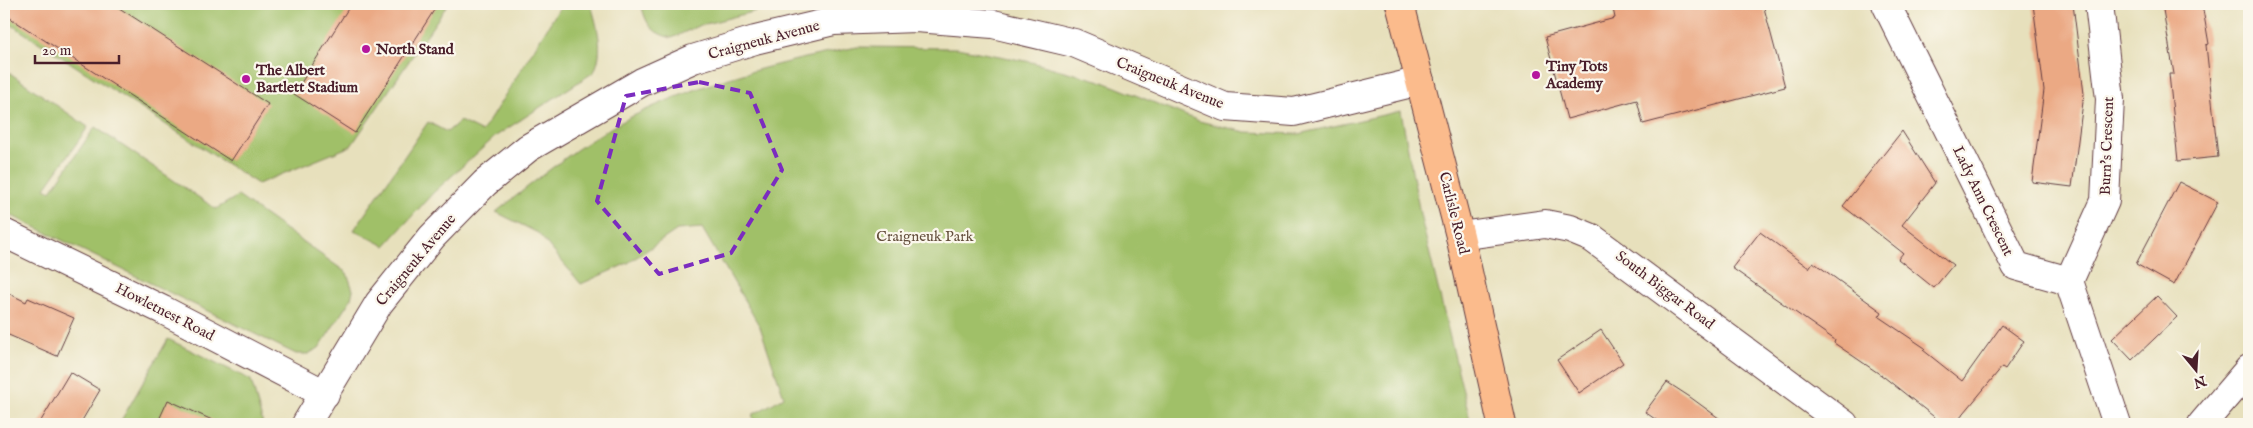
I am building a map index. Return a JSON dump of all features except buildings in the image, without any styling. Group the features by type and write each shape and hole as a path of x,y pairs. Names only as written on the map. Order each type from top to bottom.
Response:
{"main road":[{"name":"Carlisle Road","path":"1400,4 1460,236 1502,424"}],"street":[{"name":"Lady Ann Crescent","path":"1886,4 2016,266 2069,281"},
{"name":"Burn's Crescent","path":"2069,281 2105,201 2110,99 2099,4"},
{"name":"Craigneuk Avenue","path":"306,424 379,303 432,237 485,183 528,148 642,82 693,59 755,40 834,21 916,18 993,24 1074,43 1224,107 1294,112 1420,82"},
{"name":"South Biggar Road","path":"1460,236 1545,224 1570,229 1595,239 1844,424"},
{"name":"Howletnest Road","path":"4,233 163,310 325,394"},
{"path":"2069,281 2117,424"},
{"path":"2202,424 2249,369"}],"highlighted area":[{"path":"699,82 750,93 782,170 731,253 659,274 597,201 626,96"}],"green space":[{"name":"The Albert Bartlett Stadium","path":"4,4 448,4 351,146 258,184 4,20"},
{"path":"562,4 591,4 599,38 599,55 594,72 496,136 433,193 385,246 354,230 428,122 447,132 460,121 482,132"},
{"path":"641,4 783,4 698,26 672,38 650,27"},
{"name":"Craigneuk Park","path":"857,47 957,48 1031,62 1101,81 1199,121 1246,132 1298,134 1401,111 1420,214 1471,424 755,424 752,415 784,397 760,327 702,228 677,230 628,263 581,284 538,233 496,212 594,138 657,105 713,83 769,67"},
{"path":"4,69 88,127 45,188 51,191 95,127 216,209 238,196 347,273 353,290 351,299 319,348 308,354 296,354 4,212"},
{"path":"168,339 251,380 263,424 119,424"}],"place":[{"name":"North Stand","path":"366,49"},
{"name":"Tiny Tots Academy","path":"1536,75"},
{"name":"The Albert Bartlett Stadium","path":"246,79"}]}
